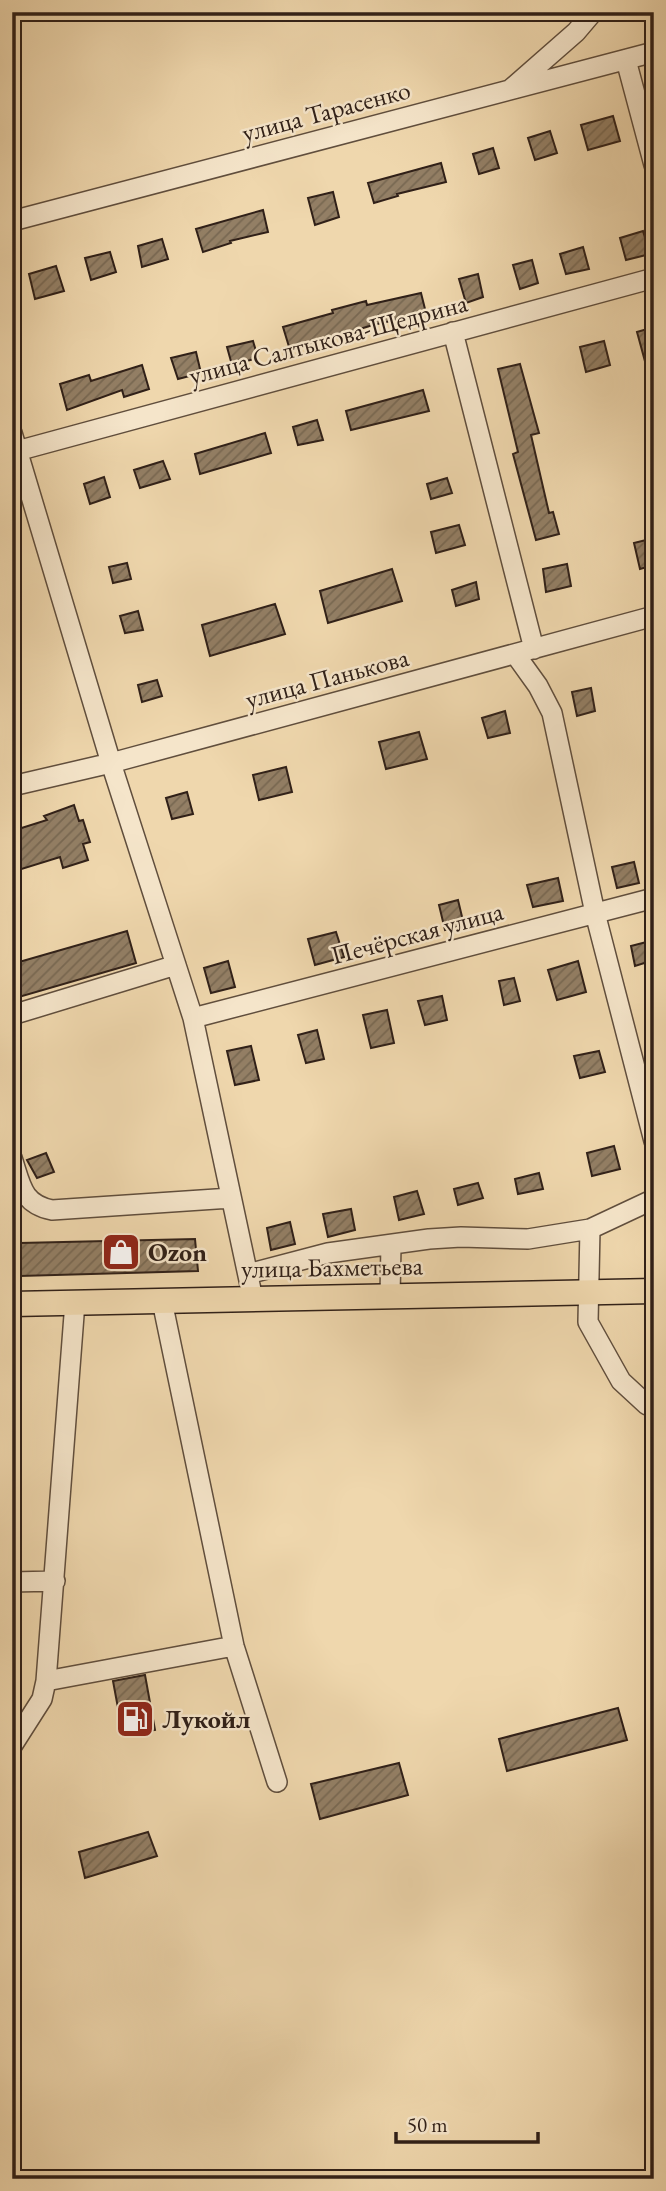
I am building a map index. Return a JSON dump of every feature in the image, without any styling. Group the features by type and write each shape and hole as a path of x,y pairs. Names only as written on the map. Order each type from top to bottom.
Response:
{"main road":[{"name":"улица Бахметьева","path":"12,1304 654,1291"}],"street":[{"path":"510,90 576,32 593,12"},
{"name":"улица Тарасенко","path":"12,221 654,52"},
{"path":"626,60 654,165"},
{"name":"улица Салтыкова-Щедрина","path":"15,442 453,332 654,278"},
{"path":"453,332 524,651 552,713 595,914 654,1141"},
{"path":"15,442 111,764 193,1018 253,1299"},
{"name":"улица Панькова","path":"12,786 111,764 654,616"},
{"name":"Печёрская улица","path":"193,1018 654,898"},
{"path":"12,1015 176,965"},
{"path":"12,1158 24,1193 36,1207 52,1210 232,1198"},
{"path":"248,1274 328,1253 429,1239 528,1239 590,1229 654,1199"},
{"path":"590,1229 588,1322 621,1381 647,1405 654,1406"},
{"path":"390,1296 391,1245"},
{"path":"162,1301 234,1646 277,1782"},
{"path":"12,1746 42,1699 46,1681 75,1302"},
{"path":"12,1582 55,1581"},
{"path":"46,1681 234,1646"}],"building":[{"path":"613,116 620,141 588,150 581,125"},
{"path":"550,131 557,153 535,160 528,138"},
{"path":"493,148 499,168 479,174 473,154"},
{"path":"441,163 446,182 397,194 398,196 374,203 368,183"},
{"path":"333,192 339,217 315,225 308,198"},
{"path":"263,210 268,232 230,241 231,243 203,252 196,229"},
{"path":"643,231 650,254 626,260 620,238"},
{"path":"162,239 168,259 142,267 138,246"},
{"path":"583,247 589,269 566,274 560,254"},
{"path":"110,252 116,272 91,280 85,258"},
{"path":"532,260 538,283 520,289 513,265"},
{"path":"56,266 64,291 35,299 29,274"},
{"path":"478,274 483,297 466,303 459,279"},
{"path":"421,293 426,313 373,325 290,350 283,327 366,301 367,305"},
{"path":"654,327 654,375 649,376 637,332"},
{"path":"253,341 258,358 232,365 227,347"},
{"path":"604,341 610,365 586,372 580,347"},
{"path":"196,352 201,373 178,379 171,358"},
{"path":"520,364 539,433 531,435 549,513 553,512 559,534 536,540 513,454 518,452 498,369"},
{"path":"142,365 149,389 124,397 122,390 67,410 60,384 89,375 91,381"},
{"path":"423,390 429,411 351,430 346,411"},
{"path":"317,420 323,440 298,445 293,427"},
{"path":"265,433 271,453 200,474 195,454"},
{"path":"163,461 170,479 140,488 134,470"},
{"path":"104,477 110,497 90,504 84,484"},
{"path":"447,478 452,493 431,499 427,484"},
{"path":"459,525 465,545 436,553 431,532"},
{"path":"654,538 654,565 640,569 634,543"},
{"path":"127,563 131,579 113,583 109,567"},
{"path":"567,564 571,586 546,592 543,569"},
{"path":"392,569 402,601 328,623 320,591"},
{"path":"476,582 479,599 456,606 452,590"},
{"path":"275,604 285,634 210,656 202,625"},
{"path":"138,611 143,630 125,633 120,616"},
{"path":"157,680 162,696 142,702 138,685"},
{"path":"591,688 595,711 577,716 572,692"},
{"path":"505,711 510,733 488,738 482,718"},
{"path":"419,732 427,759 386,769 379,742"},
{"path":"286,767 292,792 259,800 253,775"},
{"path":"187,792 193,814 172,819 166,798"},
{"path":"74,805 79,821 83,820 90,842 83,844 88,860 63,868 60,857 12,872 12,831 47,820 44,816"},
{"path":"634,862 639,883 617,888 612,867"},
{"path":"558,878 563,901 533,907 527,885"},
{"path":"458,900 464,925 445,930 439,905"},
{"path":"127,931 136,963 12,999 12,964"},
{"path":"336,932 344,957 315,965 308,939"},
{"path":"654,940 654,960 635,966 631,946"},
{"path":"228,961 235,987 211,993 204,968"},
{"path":"578,961 586,992 557,1000 548,970"},
{"path":"514,978 520,1001 504,1005 499,981"},
{"path":"442,996 447,1020 425,1025 418,1001"},
{"path":"387,1010 394,1043 371,1048 363,1015"},
{"path":"317,1030 324,1059 306,1063 298,1035"},
{"path":"251,1046 259,1080 235,1085 227,1051"},
{"path":"599,1051 605,1072 580,1078 574,1056"},
{"path":"614,1146 620,1169 592,1176 587,1153"},
{"path":"46,1153 54,1172 37,1178 27,1160"},
{"path":"539,1173 543,1189 518,1194 515,1179"},
{"path":"478,1183 483,1198 458,1205 454,1189"},
{"path":"417,1191 424,1214 399,1220 394,1197"},
{"path":"351,1209 355,1230 328,1237 323,1214"},
{"path":"290,1222 295,1244 271,1250 267,1228"},
{"path":"195,1239 198,1271 20,1276 20,1243"},
{"path":"145,1675 155,1730 123,1735 113,1681"},
{"path":"618,1708 627,1740 507,1771 499,1739"},
{"path":"399,1763 408,1795 320,1819 311,1784"},
{"path":"148,1832 157,1856 85,1878 79,1852"}],"place":[{"name":"Ozon","path":"121,1252"},
{"name":"Лукойл","path":"135,1719"}]}
